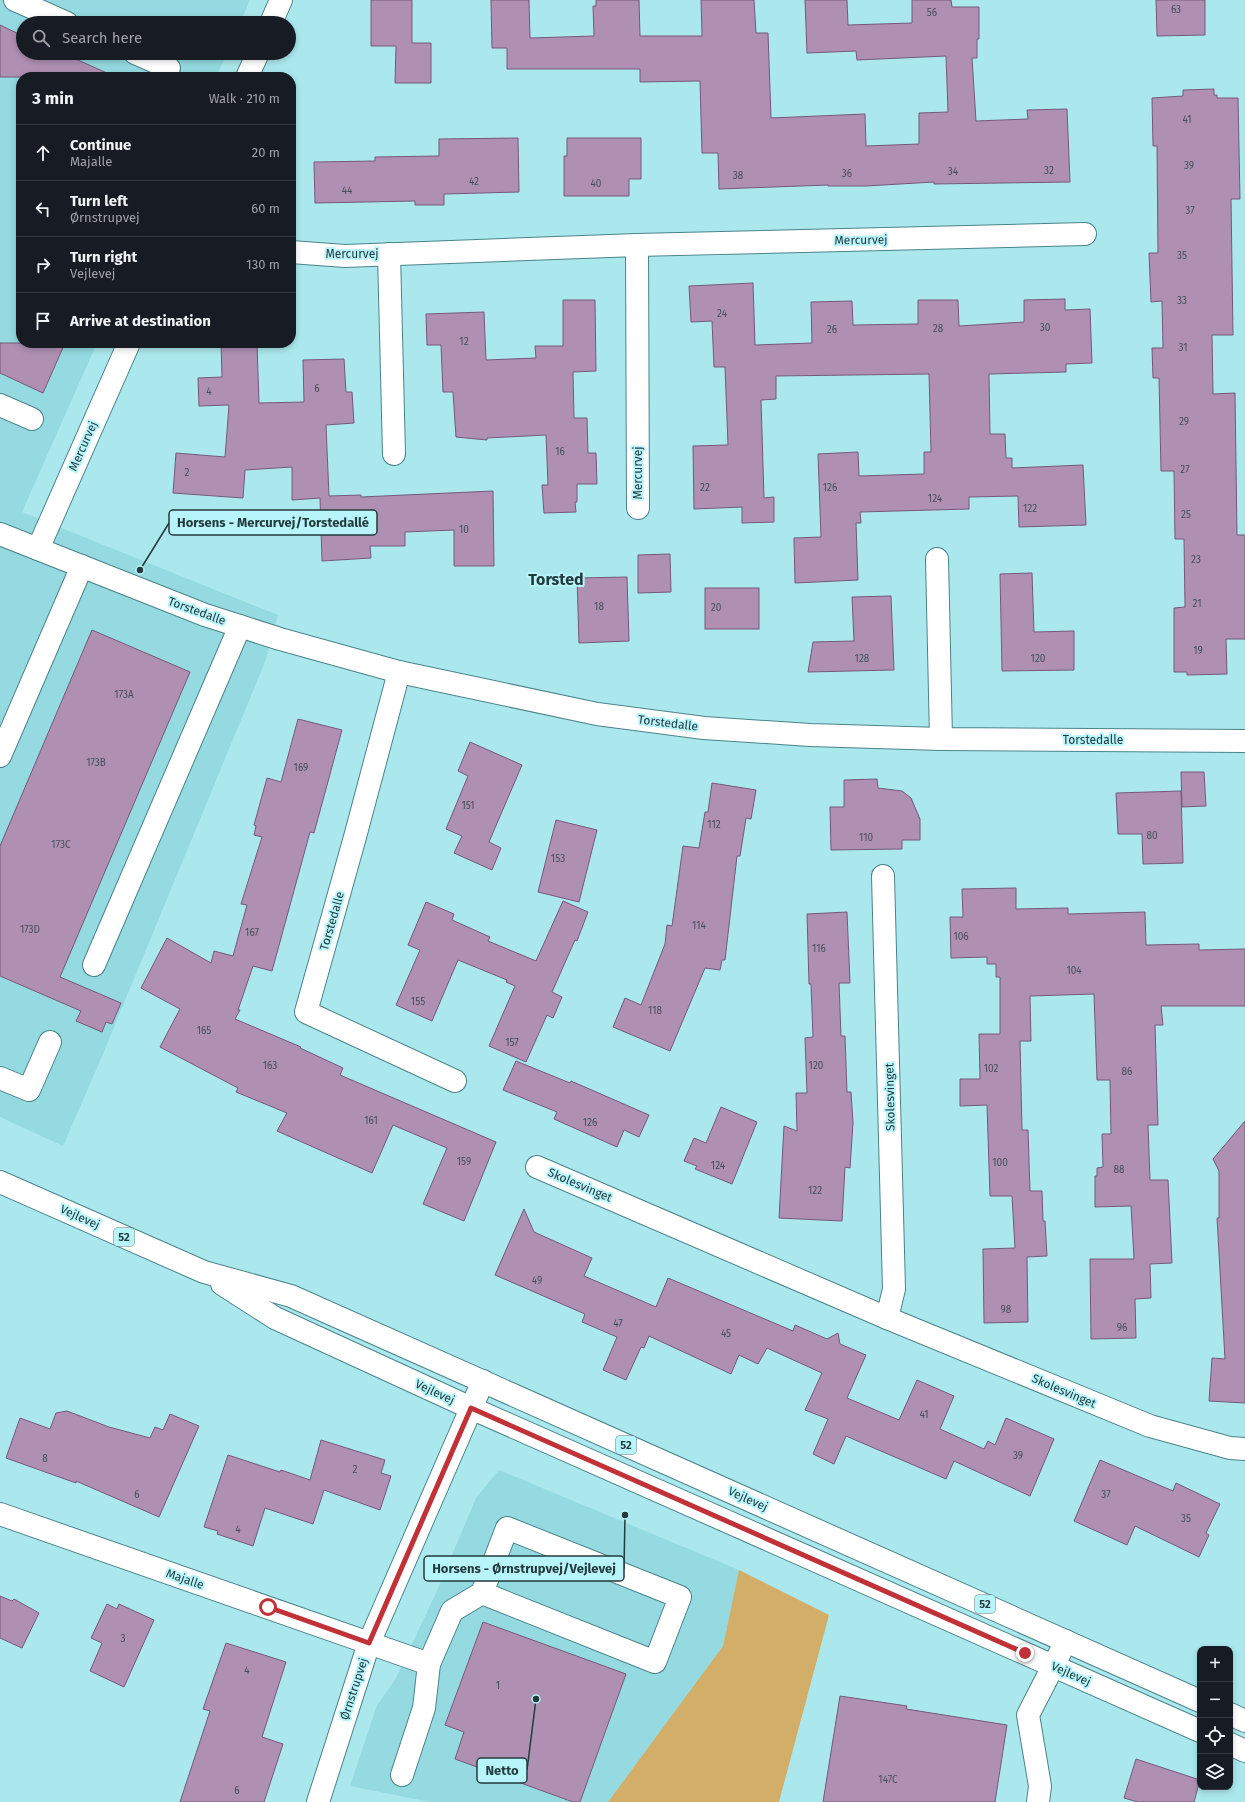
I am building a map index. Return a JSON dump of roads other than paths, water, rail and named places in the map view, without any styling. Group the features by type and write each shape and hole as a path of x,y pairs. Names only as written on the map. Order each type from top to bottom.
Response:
{"street":[{"path":"15,0 51,16"},
{"path":"274,16 281,0"},
{"path":"151,60 169,68"},
{"path":"249,72 255,60"},
{"name":"Mercurvej","path":"296,252 345,256 637,245 1085,234"},
{"name":"Mercurvej","path":"637,245 638,508"},
{"name":"Mercurvej","path":"389,254 394,454"},
{"name":"Mercurvej","path":"38,549 127,348"},
{"path":"0,405 32,420"},
{"name":"Torstedalle","path":"0,534 205,615 240,626 399,672 596,714 704,728 810,735 941,739 1245,741"},
{"path":"937,559 941,739"},
{"path":"0,756 82,566"},
{"path":"94,965 240,626"},
{"name":"Torstedalle","path":"399,672 306,1012 456,1081"},
{"name":"Skolesvinget","path":"883,876 894,1289 887,1318"},
{"path":"0,1078 29,1090 50,1042"},
{"name":"Skolesvinget","path":"538,1167 887,1318 1150,1426 1230,1448 1245,1449"},
{"name":"Vejlevej","path":"0,1182 204,1272 291,1296 1197,1700"},
{"name":"Vejlevej","path":"204,1272 275,1318 471,1408 1197,1730"},
{"name":"Ørnstrupvej","path":"318,1802 369,1643 483,1381"},
{"name":"Majalle","path":"0,1514 429,1664"},
{"path":"402,1775 424,1708 429,1664 452,1611 482,1593 507,1528 680,1597 655,1662 482,1593"},
{"path":"1038,1802 1040,1786 1028,1715 1066,1641"},
{"path":"1233,1715 1245,1721"},
{"path":"1233,1745 1245,1751"}],"place":[{"name":"Horsens - Mercurvej/Torstedallé","path":"140,570"},
{"name":"Horsens - Ørnstrupvej/Vejlevej","path":"625,1515"},
{"name":"Netto","path":"536,1699"}],"district":[{"name":"Torsted","path":"556,579"}]}
